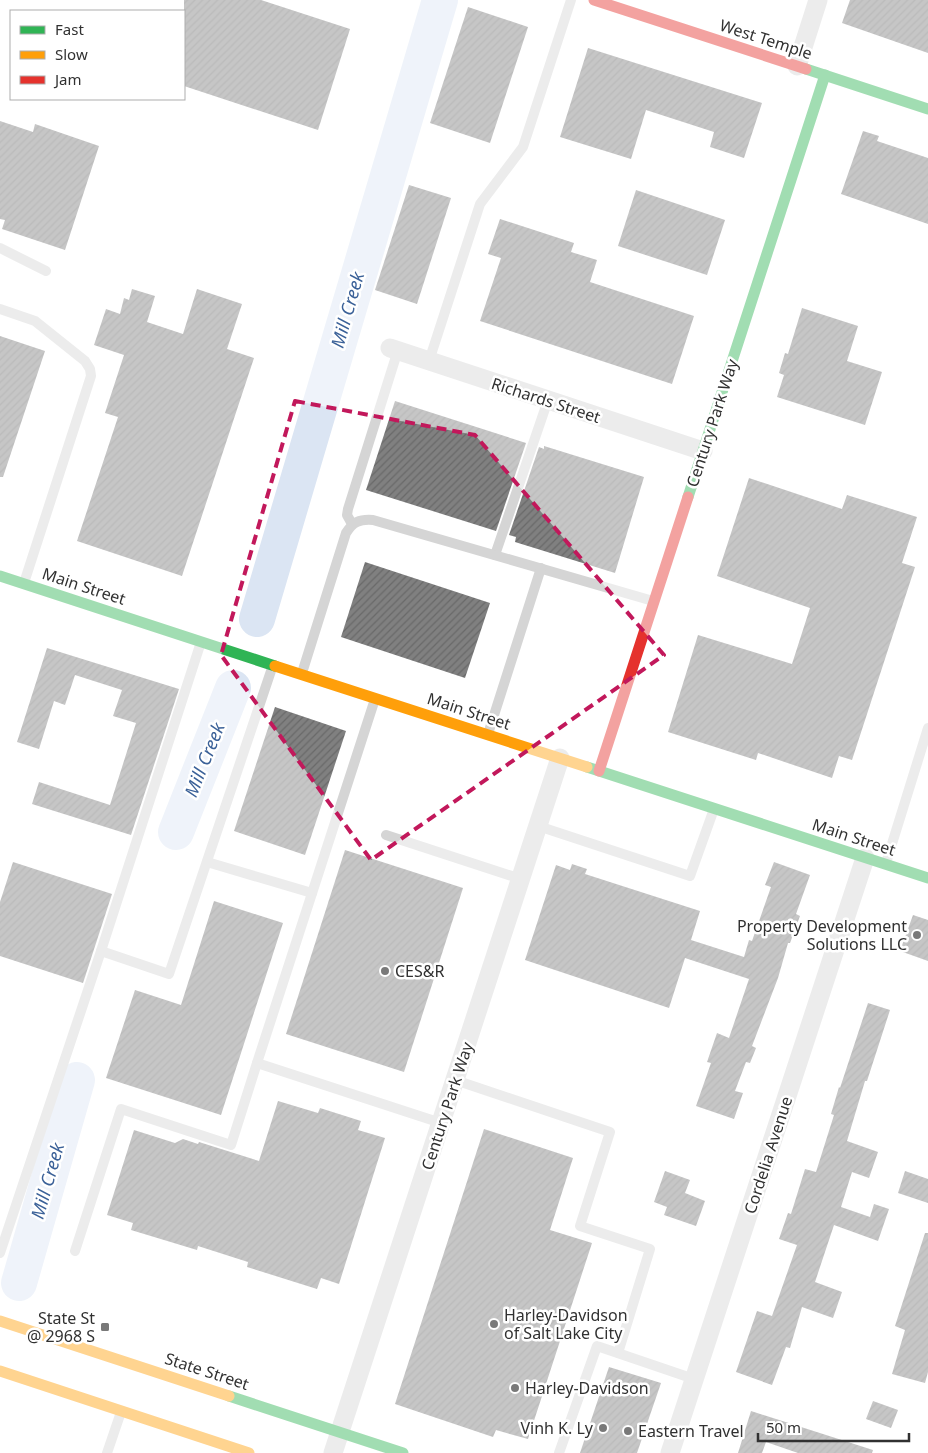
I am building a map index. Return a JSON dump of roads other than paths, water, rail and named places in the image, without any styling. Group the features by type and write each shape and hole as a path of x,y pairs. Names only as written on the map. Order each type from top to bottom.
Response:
{"street":[{"name":"West Temple","path":"594,0 928,108"},
{"path":"797,66 818,0"},
{"name":"Century Park Way","path":"598,771 826,76"},
{"name":"Richards Street","path":"394,349 703,451"},
{"name":"Main Street","path":"0,576 928,878"},
{"name":"Century Park Way","path":"333,1453 560,758"},
{"name":"Cordelia Avenue","path":"670,1453 865,858"},
{"name":"State Street","path":"0,1321 340,1432 381,1450 403,1453"},
{"path":"0,1371 249,1453"}],"lane":[{"path":"429,361 480,204 523,147 571,0"},
{"path":"0,248 46,271"},
{"path":"0,309 35,321 85,361 90,369 91,376 24,584"},
{"path":"352,524 347,515 348,510 394,349"},
{"path":"495,555 548,400"},
{"path":"302,674 346,533 352,524 361,519 373,520 654,601"},
{"path":"488,734 541,568"},
{"path":"0,1253 102,951 202,641"},
{"path":"102,951 169,974 274,664"},
{"path":"75,1251 121,1110 231,1145 376,698"},
{"path":"886,864 928,728"},
{"path":"538,826 690,876 714,807"},
{"path":"386,835 521,879"},
{"path":"207,862 312,893"},
{"path":"257,1063 441,1123"},
{"path":"455,1080 610,1132 580,1226 650,1249 618,1354"},
{"path":"560,1453 596,1346 694,1379"},
{"path":"107,1453 122,1411"}],"waterway":[{"name":"Mill Creek","path":"257,619 440,0"},
{"name":"Mill Creek","path":"176,832 233,688"},
{"name":"Mill Creek","path":"19,1283 77,1080"}],"place":[{"name":"Property Development Solutions LLC","path":"917,935"},
{"name":"CES&R","path":"385,971"},
{"name":"Harley-Davidson of Salt Lake City","path":"494,1324"},
{"name":"State St @ 2968 S","path":"105,1327"},
{"name":"Harley-Davidson","path":"515,1388"},
{"name":"Vinh K. Ly","path":"603,1428"},
{"name":"Eastern Travel","path":"628,1431"}]}
